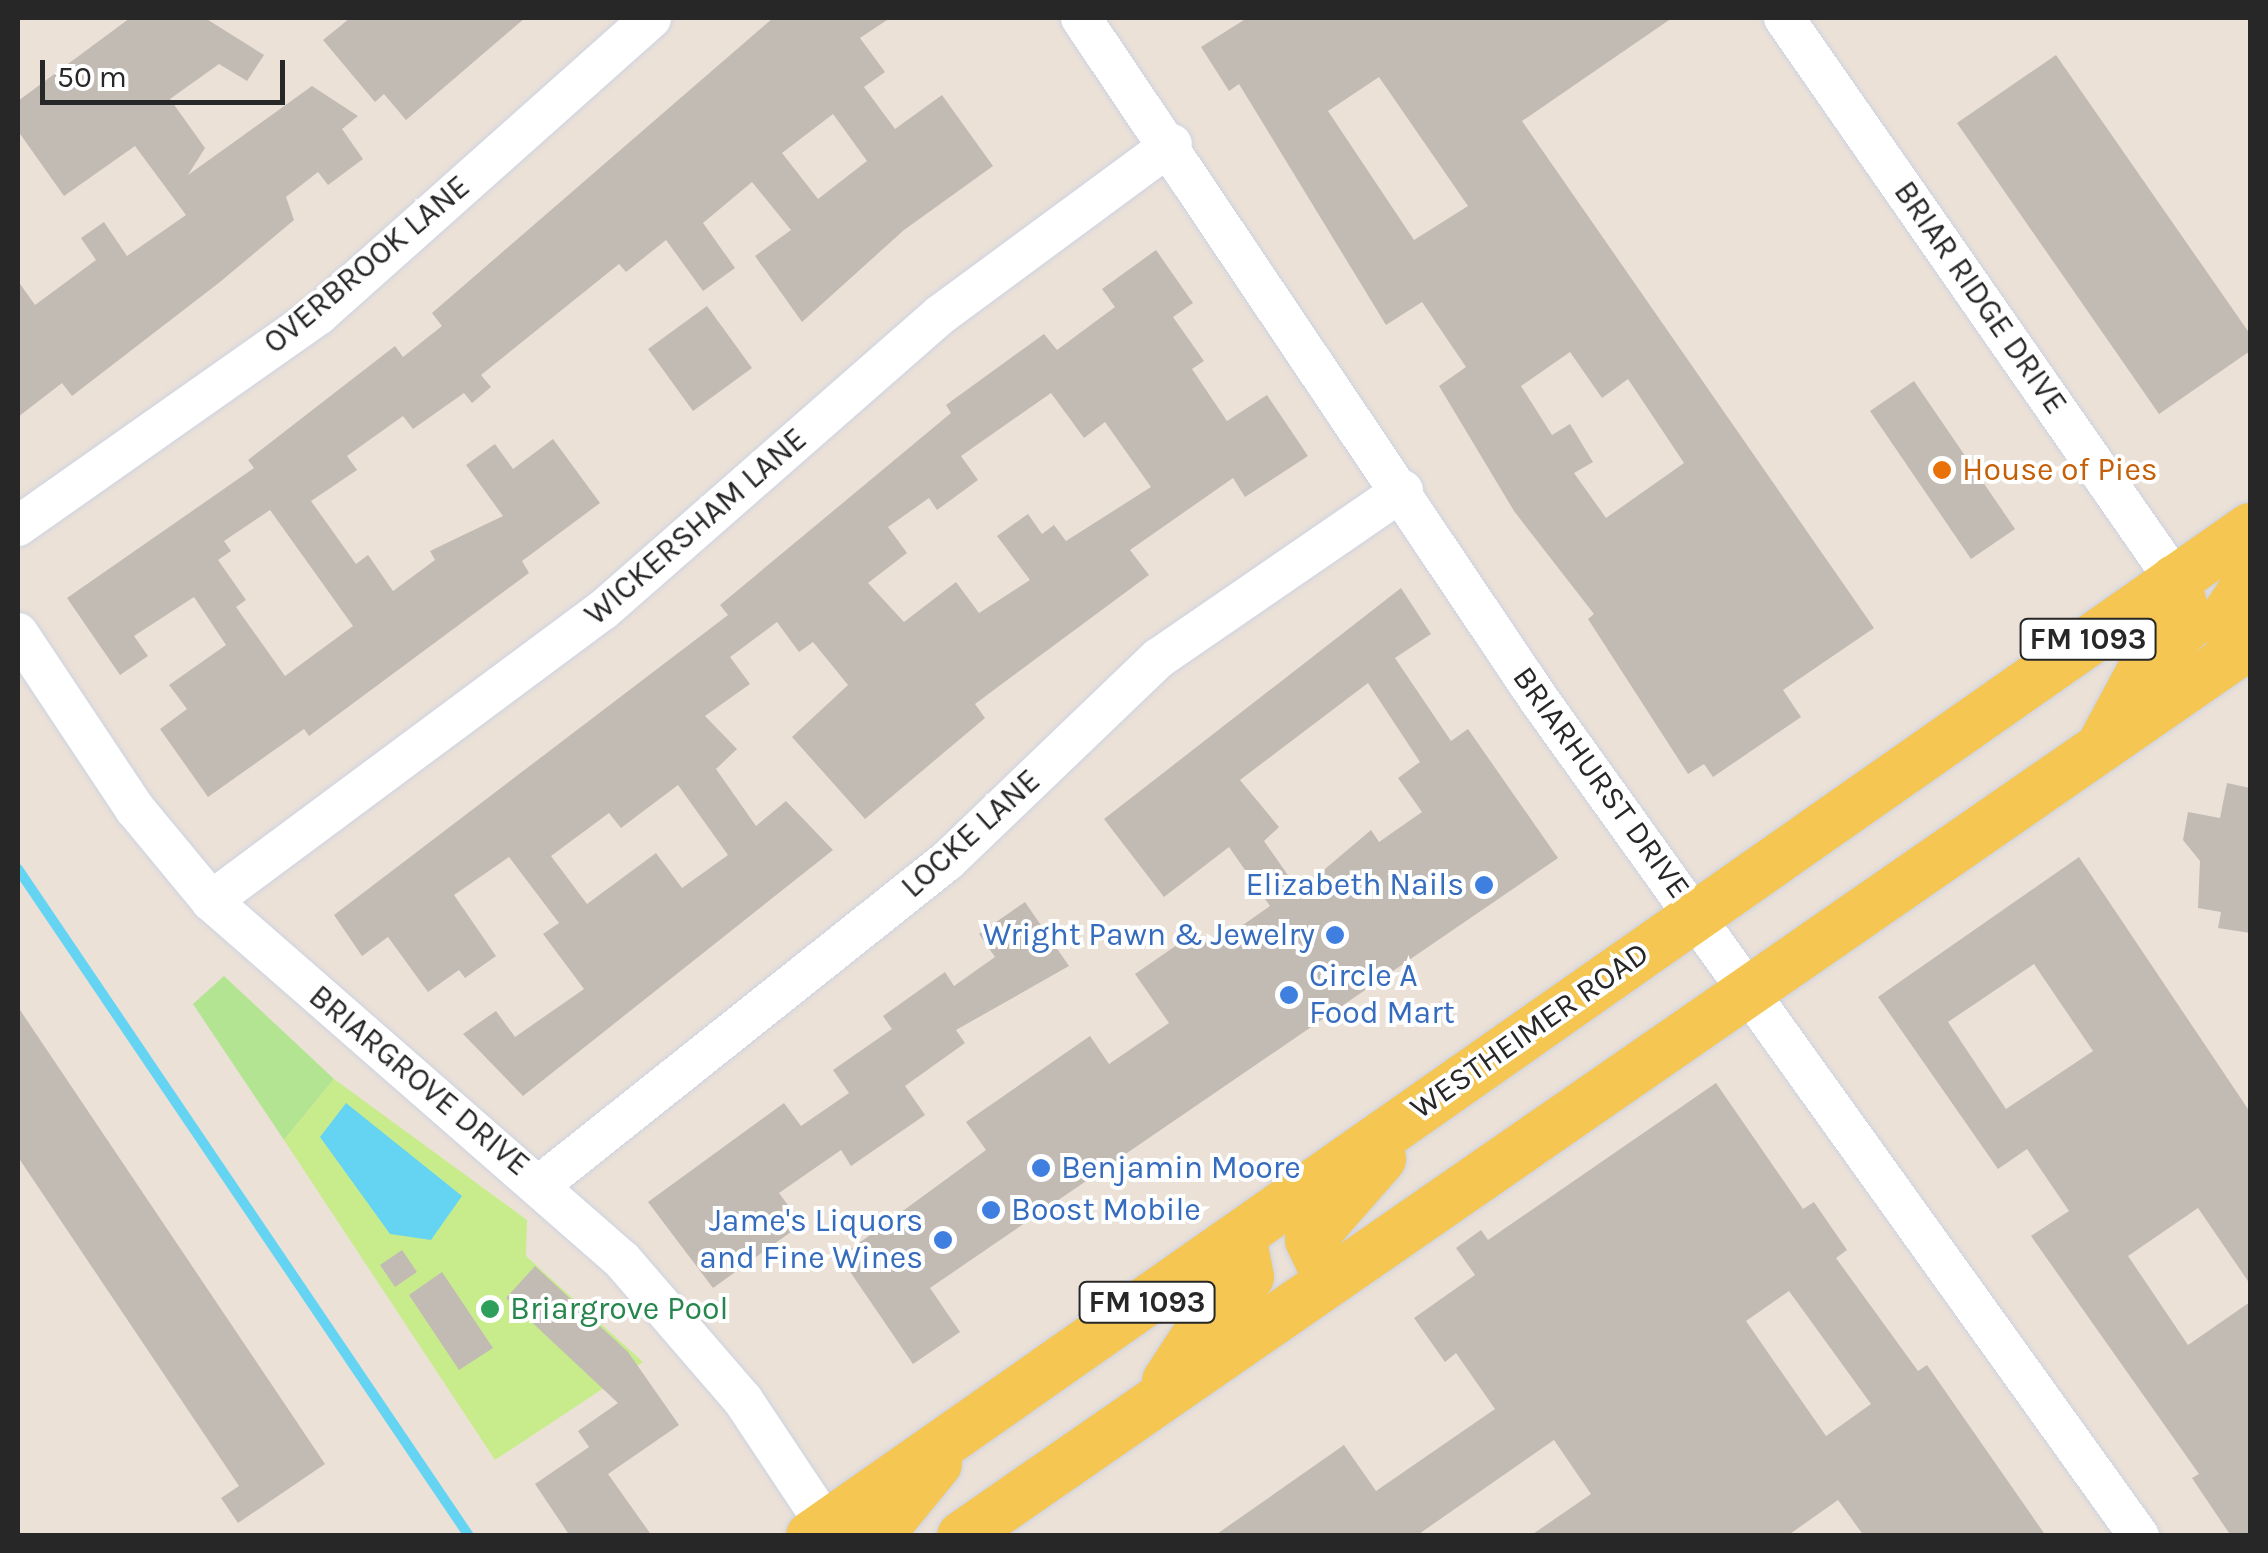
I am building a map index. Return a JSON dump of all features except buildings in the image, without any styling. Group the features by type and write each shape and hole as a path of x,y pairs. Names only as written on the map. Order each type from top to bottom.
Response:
{"main road":[{"name":"WESTHEIMER ROAD","path":"822,1532 2250,528"},
{"path":"2099,750 2147,661 2188,625 2176,580"},
{"path":"2242,650 2228,613 2250,580"},
{"name":"FM 1093","path":"962,1536 1328,1278 2242,650"},
{"path":"1328,1278 1310,1240 1426,1105"},
{"path":"1153,1402 1218,1303 1248,1277 1241,1236"},
{"path":"878,1536 958,1435"}],"street":[{"name":"OVERBROOK LANE","path":"18,526 318,315 651,18"},
{"name":"BRIARHURST DRIVE","path":"1081,18 1172,144 1540,701 1752,986 2139,1536"},
{"name":"BRIAR RIDGE DRIVE","path":"1784,18 2176,580"},
{"name":"WICKERSHAM LANE","path":"211,901 603,610 940,315 1172,144"},
{"name":"LOCKE LANE","path":"541,1184 948,860 1159,658 1404,490"},
{"name":"BRIARGROVE DRIVE","path":"18,633 135,810 211,901 541,1184 713,1363 822,1532"}],"green space":[{"path":"224,976 334,1079 284,1140 193,1004"},
{"name":"Briargrove Pool","path":"334,1079 527,1220 526,1256 643,1362 495,1460 284,1140"}],"water":[{"path":"346,1103 462,1196 431,1240 390,1234 320,1137"}],"waterway":[{"path":"18,869 469,1536"}],"place":[{"name":"House of Pies","path":"1942,470"},
{"name":"Elizabeth Nails","path":"1484,885"},
{"name":"Wright Pawn & Jewelry","path":"1335,935"},
{"name":"Circle A Food Mart","path":"1289,995"},
{"name":"Benjamin Moore","path":"1041,1168"},
{"name":"Boost Mobile","path":"991,1210"},
{"name":"Jame's Liquors and Fine Wines","path":"943,1240"},
{"name":"Briargrove Pool","path":"490,1309"}]}
